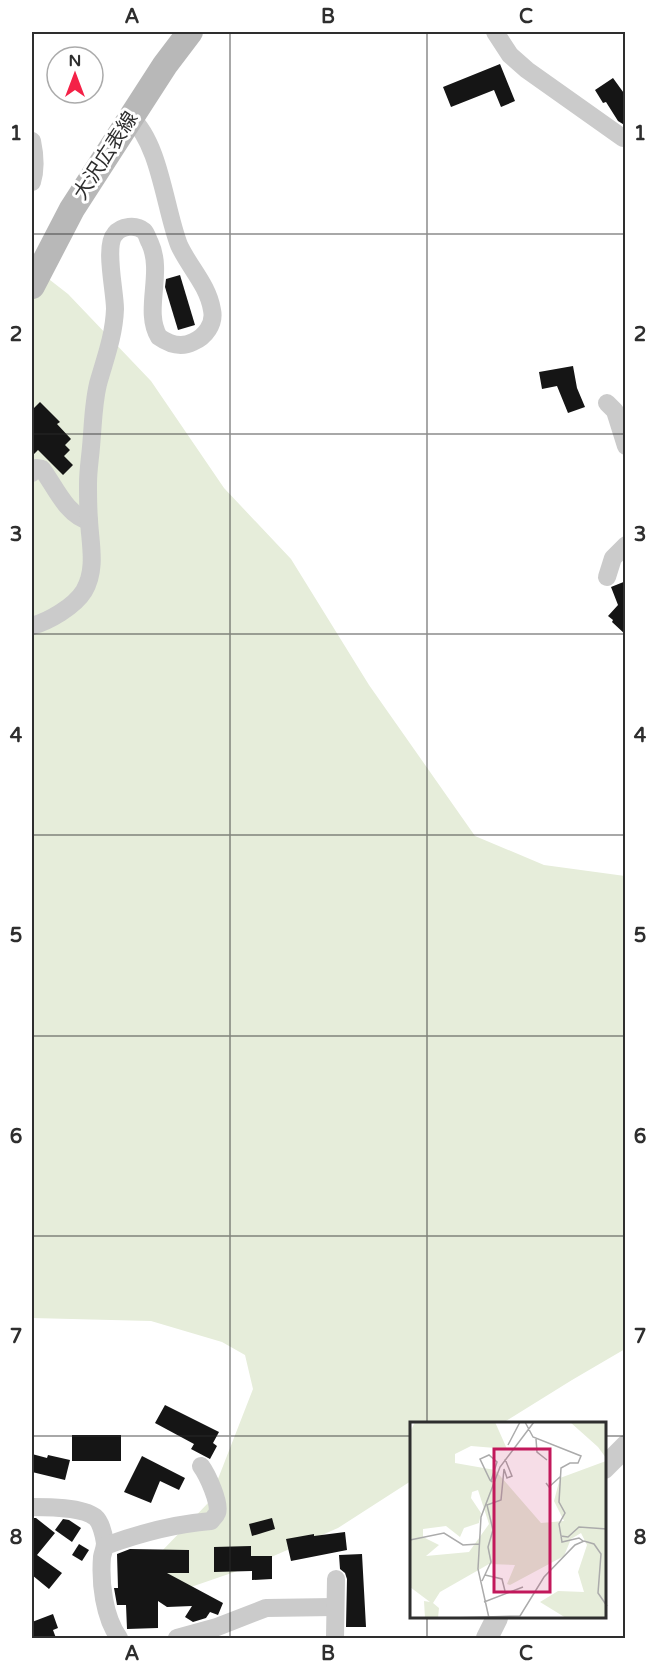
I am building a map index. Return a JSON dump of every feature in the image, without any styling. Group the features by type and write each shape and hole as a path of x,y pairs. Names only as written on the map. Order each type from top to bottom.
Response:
{"main road":[{"name":"大沢広表線","path":"32,286 72,209 190,32"}],"street":[{"path":"495,32 510,55 527,70 623,138"},
{"path":"32,626 71,606 84,591 90,574 88,480 93,412 98,385 114,332 114,291 109,249 111,239 117,231 134,227 144,231 152,248 155,274 153,322 159,337 171,344 186,345 204,336 212,320 208,296 181,248 174,229 165,190 151,149 141,129 131,118"},
{"path":"32,141 35,163 32,182"},
{"path":"607,403 615,411 626,446"},
{"path":"32,473 36,468 42,470 72,511 88,521"},
{"path":"607,577 613,558 626,545"},
{"path":"606,1466 626,1446"},
{"path":"105,1546 138,1534 179,1524 211,1521 218,1507 207,1475 201,1466"},
{"path":"32,1507 66,1507 94,1516 99,1521 105,1546 102,1556 106,1606 111,1627 119,1638"},
{"path":"335,1638 336,1579"},
{"path":"177,1638 217,1627 266,1608 334,1607"},
{"path":"487,1638 496,1619"}],"green space":[{"path":"32,266 68,294 151,381 224,488 291,559 369,685 475,836 544,865 625,876 625,1349 504,1422 410,1422 410,1482 338,1528 246,1568 191,1587 160,1589 160,1553 209,1502 253,1389 245,1355 222,1342 151,1321 32,1318"}],"building":[{"path":"500,64 515,101 501,107 494,90 451,107 443,87"},
{"path":"613,78 626,96 626,126 618,121 595,90"},
{"path":"180,275 195,325 178,330 165,287 166,279"},
{"path":"573,366 577,388 585,407 568,413 557,386 542,389 539,372"},
{"path":"40,402 60,422 57,424 71,439 65,445 70,450 64,456 73,465 63,475 38,450 32,456 32,410"},
{"path":"626,581 626,635 608,616 618,605 611,587"},
{"path":"165,1405 219,1432 213,1443 217,1446 210,1459 191,1449 194,1444 155,1423"},
{"path":"72,1435 121,1435 121,1461 72,1461"},
{"path":"32,1454 70,1460 65,1480 32,1472"},
{"path":"142,1456 185,1478 179,1490 160,1481 151,1503 124,1492"},
{"path":"32,1518 36,1518 55,1533 37,1555 62,1573 49,1589 32,1575"},
{"path":"272,1518 275,1529 252,1536 249,1524"},
{"path":"63,1519 81,1528 72,1542 55,1530"},
{"path":"345,1532 347,1550 291,1561 286,1539"},
{"path":"79,1544 89,1550 82,1561 72,1555"},
{"path":"251,1546 251,1556 272,1556 272,1579 252,1580 252,1571 214,1572 214,1547"},
{"path":"130,1549 189,1550 189,1573 167,1573 223,1603 218,1615 210,1612 206,1618 193,1622 185,1617 192,1606 167,1607 158,1601 158,1628 127,1629 126,1605 117,1605 114,1588 118,1588 117,1554"},
{"path":"362,1554 366,1627 346,1627 347,1579 345,1573 340,1569 339,1555"},
{"path":"53,1614 58,1628 53,1630 56,1638 32,1638 32,1622"}]}
